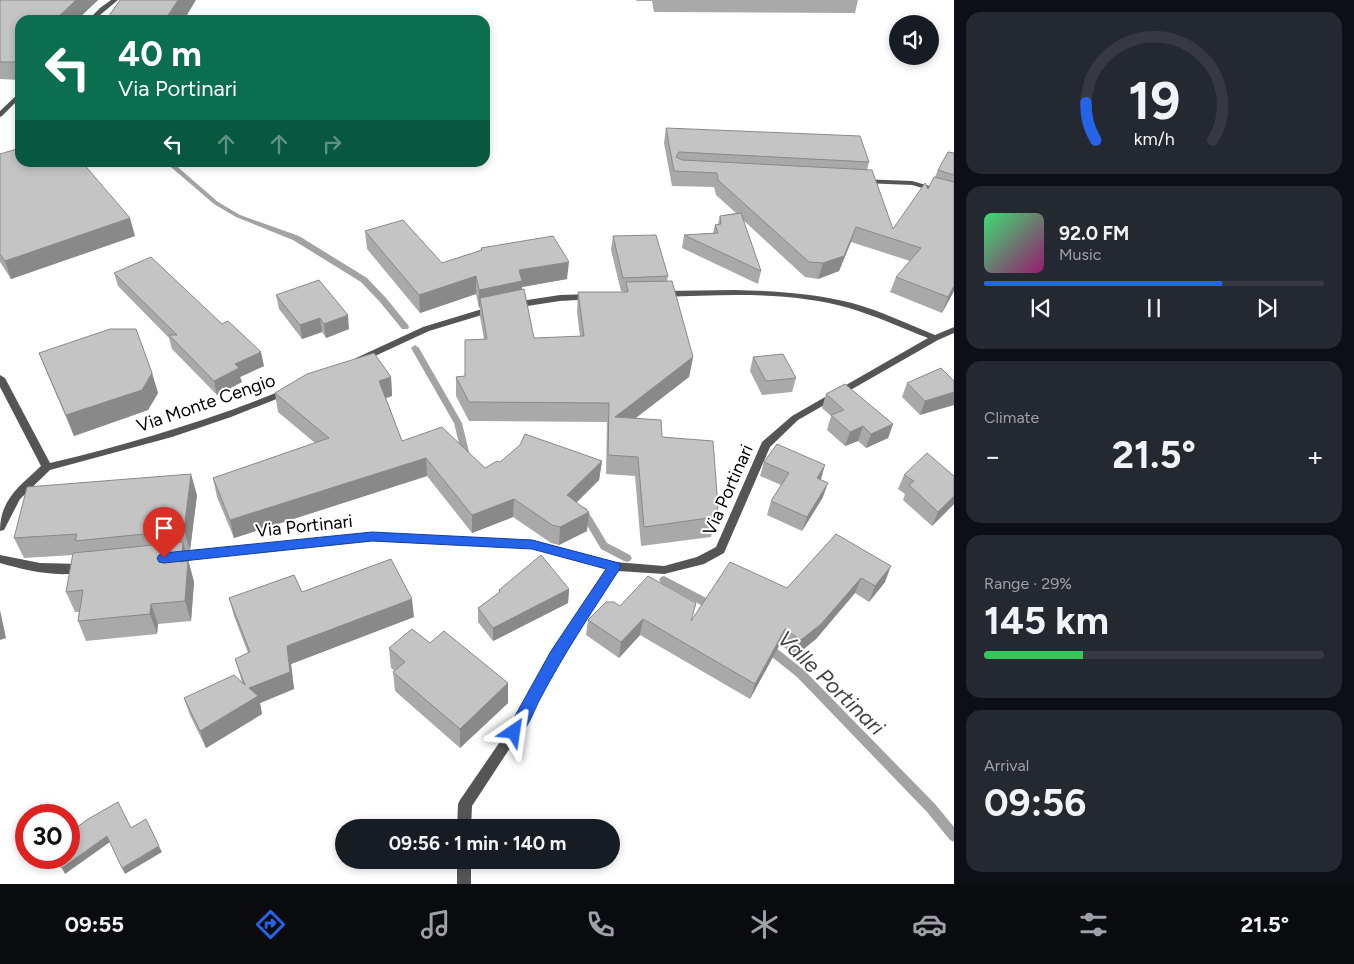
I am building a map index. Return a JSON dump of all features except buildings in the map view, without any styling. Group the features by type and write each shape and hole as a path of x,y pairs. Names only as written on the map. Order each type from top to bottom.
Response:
{"street":[{"path":"96,15 114,0"},
{"path":"0,115 15,99"},
{"path":"854,180 912,183 954,195"},
{"path":"654,294 771,292 811,297 851,306 934,338"},
{"path":"349,364 426,329 494,308 560,298 598,296"},
{"name":"Via Portinari","path":"164,558 372,537 532,544 615,566 664,570 700,561 720,550 766,445 795,418 934,338 954,330"},
{"path":"0,378 48,467 16,496 0,527"},
{"name":"Via Monte Cengio","path":"48,467 103,454 213,421 299,387"},
{"path":"0,559 12,563 69,569 97,566"},
{"path":"464,819 464,804 523,718 556,655 615,566"},
{"path":"464,869 464,884"}],"waterway":[{"name":"Valle Portinari","path":"174,167 216,203 238,216 296,238 364,280 405,327"},
{"name":"Valle Portinari","path":"415,348 458,423 467,460"},
{"name":"Valle Portinari","path":"583,510 604,546 627,558"},
{"name":"Valle Portinari","path":"664,580 714,607"},
{"name":"Valle Portinari","path":"766,646 801,674 931,808 954,836"}],"route":[{"path":"164,558 372,537 532,544 615,566 556,655 514,732"}]}
